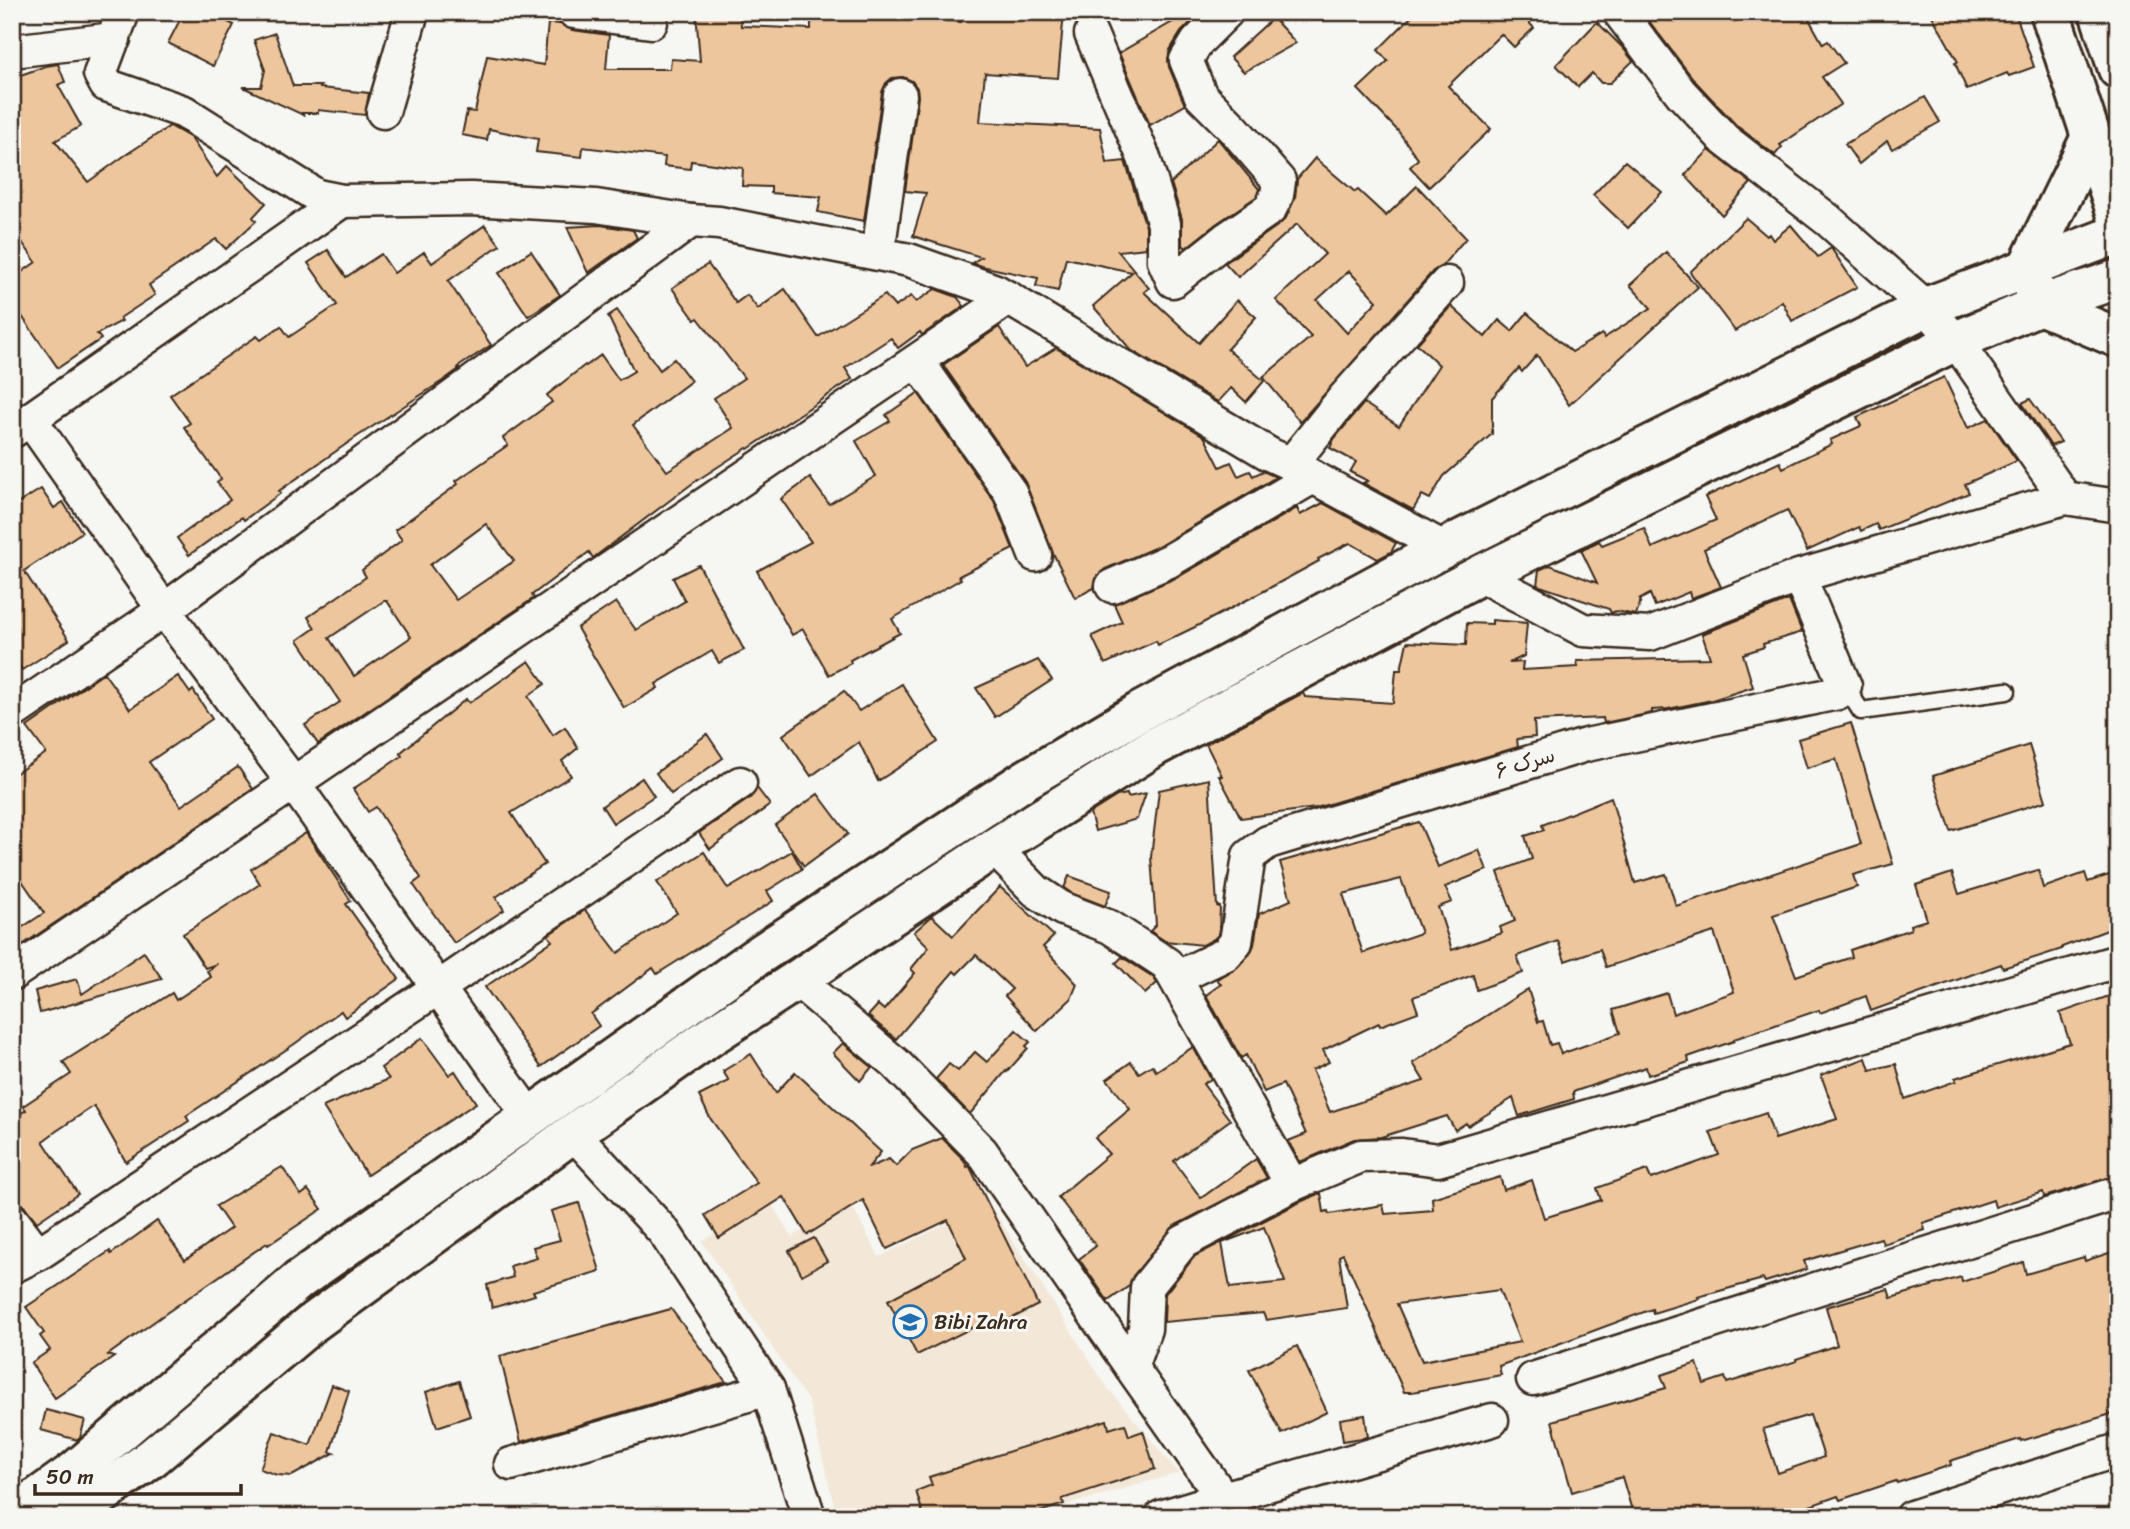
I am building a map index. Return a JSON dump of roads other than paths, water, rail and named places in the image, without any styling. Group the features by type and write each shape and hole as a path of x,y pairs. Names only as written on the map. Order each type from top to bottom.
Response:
{"street":[{"path":"383,112 412,12"},
{"path":"574,12 651,22"},
{"path":"1091,34 1144,158 1164,224 1164,261 1173,281 1226,239 1270,209 1277,195 1279,181 1201,96 1186,60 1197,42 1227,12"},
{"path":"2050,12 2118,218"},
{"path":"2098,12 2118,69"},
{"path":"1622,13 1681,93 1725,140 1828,220 1926,307 1956,341 2065,498"},
{"path":"119,26 100,74 106,85 184,112 317,196 342,201 471,199 596,206 719,223 909,260 996,291 1269,454 1444,548"},
{"path":"12,51 119,26"},
{"path":"878,253 900,95"},
{"path":"2091,137 2027,268 2040,305 2118,338"},
{"path":"342,201 21,425 164,610 294,785 529,1116"},
{"path":"12,713 164,610 691,221"},
{"path":"12,1510 37,1498 76,1470 299,1280 756,957 1025,780 1141,711 1444,548 1926,307 2118,234"},
{"path":"72,1517 153,1457 311,1324 573,1133 714,1034 994,848 1156,746 1480,575 1956,341 2040,305 2118,279"},
{"path":"1112,586 1169,561 1302,471 1344,398 1447,283"},
{"path":"12,974 1009,298"},
{"path":"918,362 1010,492 1035,555"},
{"path":"1480,575 1583,630 1650,634 1798,576 2065,498 2118,506"},
{"path":"1798,576 1845,686"},
{"name":"سرک ۶","path":"1176,978 1232,949 1236,942 1249,856 1268,842 1586,745 1838,693 1845,686"},
{"path":"12,1220 25,1261 438,988 740,783"},
{"path":"994,848 1036,891 1063,909 1110,927 1167,964 1292,1185"},
{"path":"1131,1367 1145,1329 1147,1287 1182,1242 1292,1185 1361,1156 1402,1155 1438,1160 2118,961"},
{"path":"797,980 895,1063 982,1152 1223,1498"},
{"path":"573,1133 664,1232 768,1389 809,1517"},
{"path":"1533,1379 2118,1193"},
{"path":"512,1464 768,1389"},
{"path":"1161,1517 1492,1420"},
{"path":"1912,1517 2118,1450"}],"lane":[{"path":"1845,686 1861,710 2007,691"}],"place":[{"name":"Bibi Zahra","path":"910,1322"}]}
